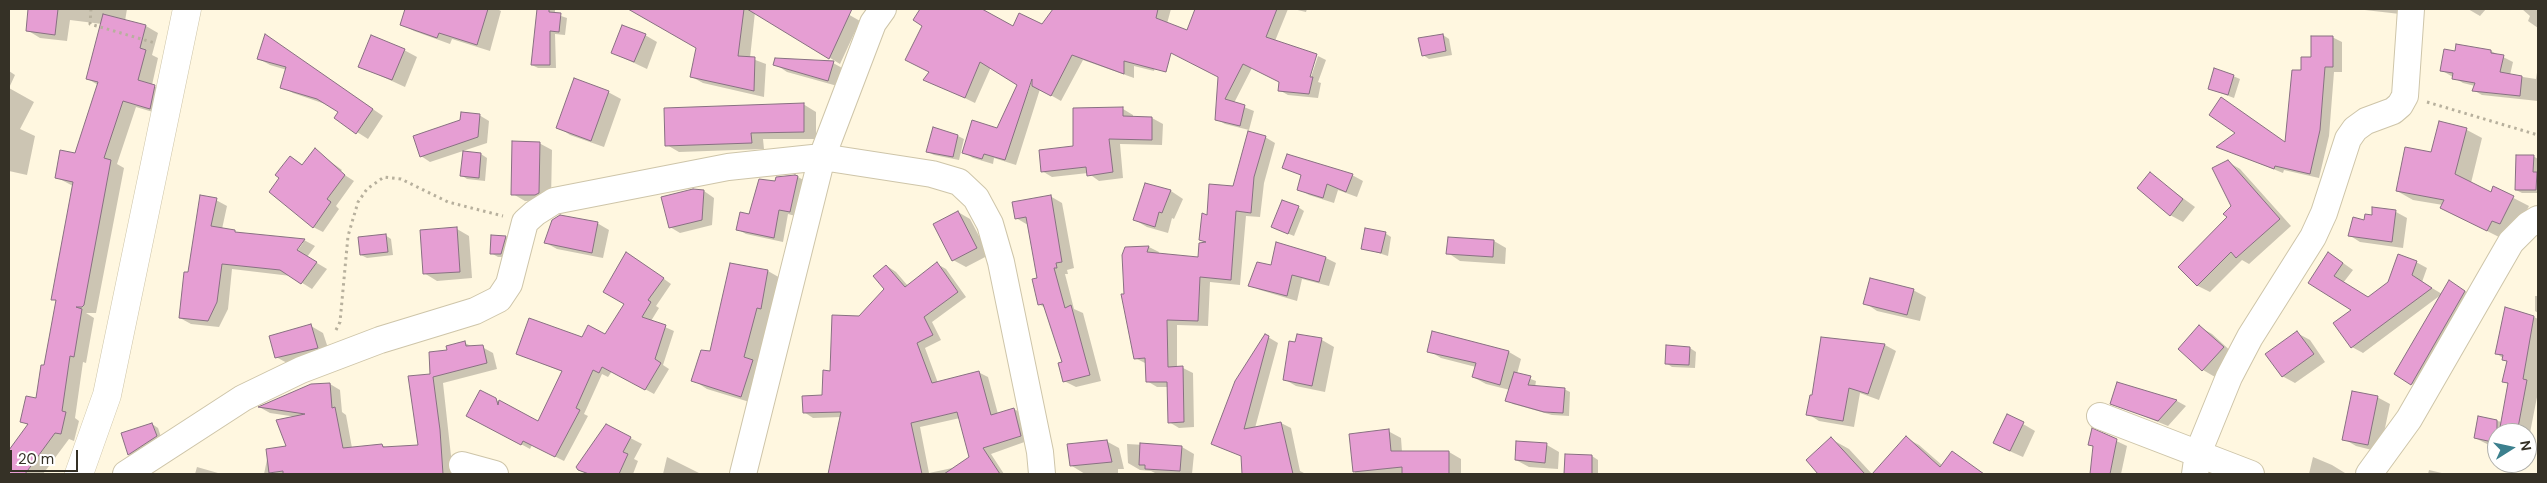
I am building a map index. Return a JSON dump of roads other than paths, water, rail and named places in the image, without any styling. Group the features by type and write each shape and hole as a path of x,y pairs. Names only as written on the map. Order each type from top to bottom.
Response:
{"street":[{"path":"79,474 107,395 187,9"},
{"path":"743,474 822,157 873,23 883,9"},
{"path":"2196,463 2229,377 2250,337 2313,237 2324,213 2348,139 2355,129 2366,121 2393,111 2400,105 2405,96 2411,9"},
{"path":"126,474 243,398 301,370 380,340 475,311 499,300 509,284 525,222 535,212 554,201 728,167 822,157 932,174 959,182 976,198 990,224 1001,262 1040,452 1042,474"},
{"path":"2369,474 2409,419 2511,242 2528,225 2538,220"},
{"path":"2100,416 2196,463 2251,474"},
{"path":"462,465 494,474"}]}
